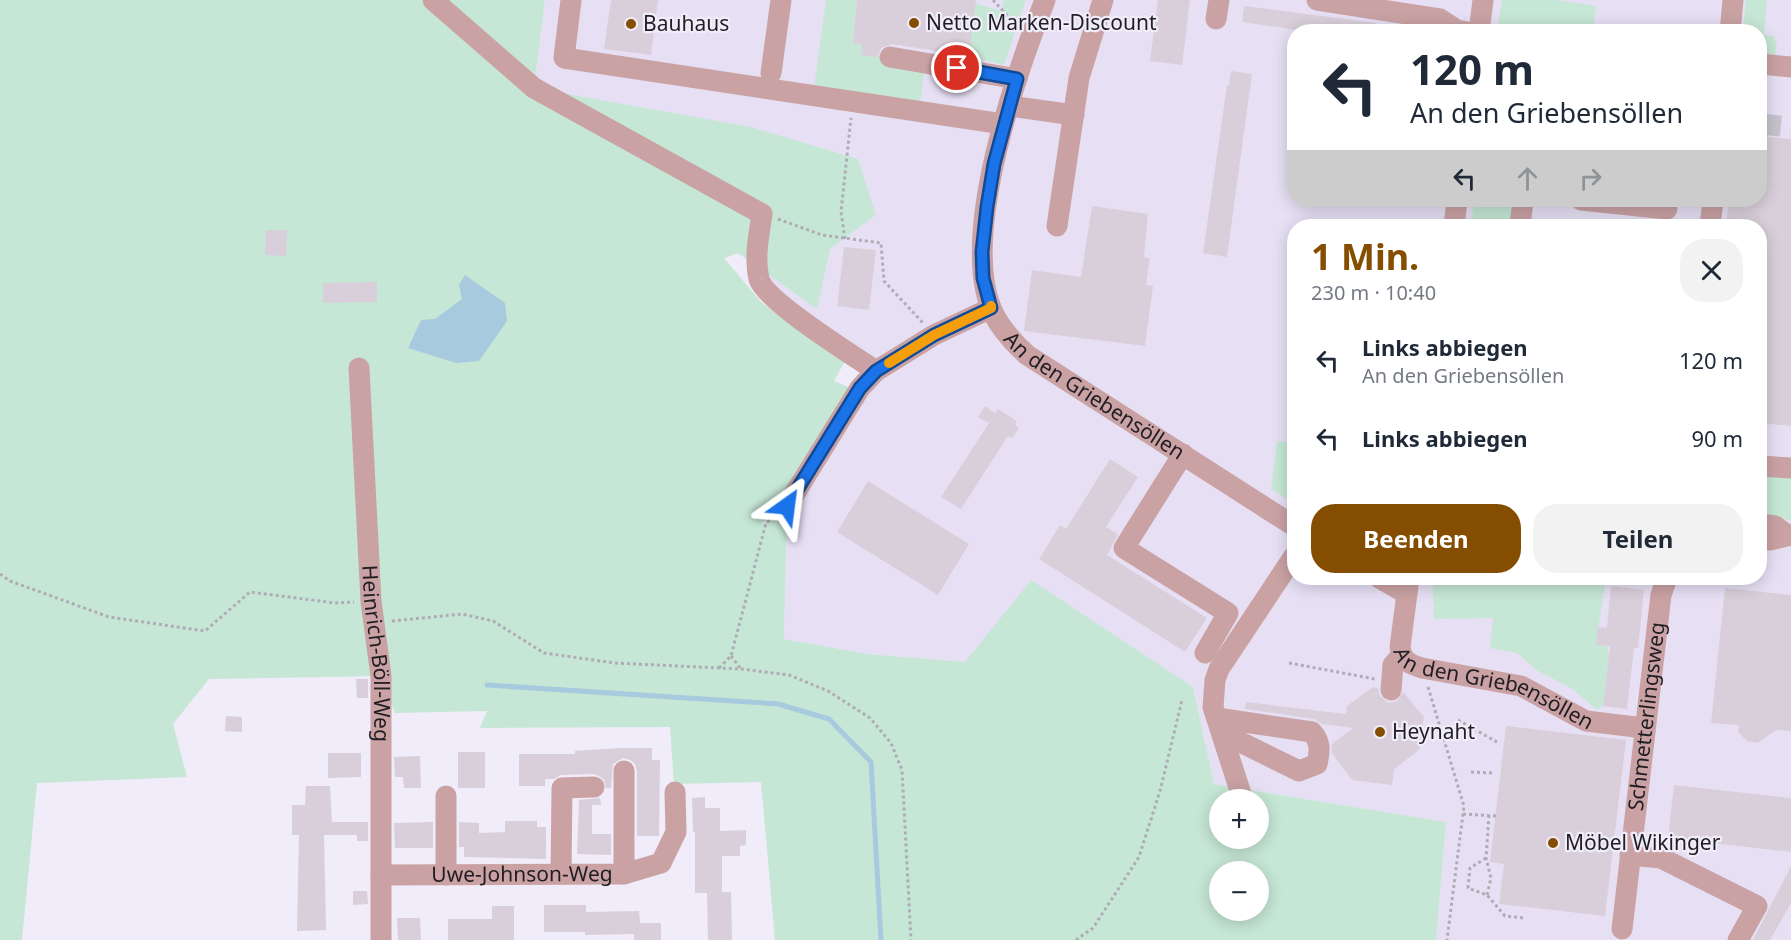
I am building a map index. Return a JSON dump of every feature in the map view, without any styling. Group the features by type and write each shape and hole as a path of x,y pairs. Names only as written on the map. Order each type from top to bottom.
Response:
{"street":[{"path":"433,0 534,88 762,214 757,253 760,281 784,308 876,371"},
{"path":"571,0 564,58 853,102 1006,115 1074,115"},
{"path":"771,73 781,0"},
{"name":"An den Griebensöllen","path":"1045,0 1006,115 987,207 982,252 983,278 991,308 1011,340 1027,355 1164,434 1183,454 1287,521"},
{"path":"1057,226 1079,78 1103,0"},
{"path":"1317,0 1440,19 1448,24"},
{"path":"1480,24 1483,0"},
{"path":"1731,24 1733,0"},
{"path":"890,57 1017,79"},
{"path":"1767,65 1791,68"},
{"path":"1631,207 1667,212"},
{"path":"787,506 860,388 876,371 934,335 991,308"},
{"name":"Heinrich-Böll-Weg","path":"359,368 371,601 381,676 381,940"},
{"path":"1183,454 1124,548 1227,614 1205,653"},
{"path":"1767,466 1791,468"},
{"path":"1767,524 1775,525 1789,535"},
{"path":"1767,540 1789,535"},
{"path":"1240,789 1213,707 1215,680 1287,567"},
{"name":"Schmetterlingsweg","path":"1622,928 1644,728 1661,595 1665,585"},
{"name":"An den Griebensöllen","path":"1408,586 1400,647 1401,656 1408,663 1422,668 1521,687 1586,721 1644,728"},
{"path":"1391,686 1393,665 1401,656"},
{"path":"624,771 624,874"},
{"path":"561,874 562,788 594,787"},
{"name":"Uwe-Johnson-Weg","path":"381,875 624,874 661,863 676,832 675,792"},
{"path":"446,796 446,874"},
{"path":"1630,855 1661,858 1757,906 1738,940"}],"path":[{"path":"993,0 1016,25"},
{"path":"844,239 840,212 853,102"},
{"path":"762,214 822,235 881,243 884,281 934,335"},
{"path":"718,668 731,656 766,523 787,506"},
{"path":"0,574 10,580 109,617 205,631 250,592 335,603 371,601"},
{"path":"375,622 462,614 493,621 544,653 615,663 741,669 789,675 828,690 870,718 891,743 902,770 911,940"},
{"path":"731,656 741,669"},
{"path":"1289,663 1391,686"},
{"path":"1422,668 1464,806 1446,940"},
{"path":"1076,940 1093,928 1139,857 1160,792 1182,700"},
{"path":"1458,720 1497,742"},
{"path":"1471,772 1494,773"},
{"path":"1463,814 1496,816"},
{"path":"1487,895 1491,878 1486,858 1489,816"},
{"path":"1486,858 1470,868 1468,888 1487,895 1505,916 1524,918"}],"shaded area":[{"path":"545,0 1791,0 1791,940 1436,940 1446,822 1269,793 1269,789 1245,789 1214,784 1193,687 965,662 868,654 784,639 787,506 876,371 784,308 757,253 534,88"}],"green space":[{"path":"0,0 545,0 534,88 751,127 858,159 876,215 830,249 817,309 738,253 724,258 761,302 800,332 846,359 834,381 851,388 782,501 771,511 761,526 787,506 784,639 868,654 965,662 1031,580 1193,687 1214,784 1245,789 1209,789 1209,849 1269,849 1269,793 1446,822 1436,940 775,940 761,782 674,784 670,727 480,728 487,711 395,713 380,676 209,679 173,724 187,777 37,783 22,940 0,940"},
{"path":"826,0 857,0 853,43 862,44 862,55 882,57 925,69 920,103 814,88"},
{"path":"1004,0 1026,0 1004,65 969,56 975,3 1001,11"},
{"path":"1502,0 1558,0 1596,6 1594,24 1498,24"},
{"path":"1746,0 1767,0 1765,24 1744,24"},
{"path":"1767,35 1774,36 1774,41 1777,41 1775,55 1767,54"},
{"path":"1473,207 1512,207 1511,219 1472,219"},
{"path":"1277,441 1287,442 1287,499 1271,489"},
{"path":"1767,475 1791,477 1791,520 1767,518"},
{"path":"1432,585 1605,585 1596,644 1607,646 1609,655 1603,706 1597,710 1571,688 1538,671 1517,653 1490,648 1493,618 1434,619"}],"water":[{"path":"465,275 505,303 507,321 479,361 456,363 408,348 421,320 435,319 462,299 459,285"}],"building":[{"name":"Bauhaus","path":"611,0 658,0 651,55 604,49"},
{"name":"Netto Marken-Discount","path":"857,0 976,0 969,56 892,44 881,48 878,57 861,55 862,44 853,43"},
{"path":"1158,0 1190,0 1182,65 1150,61"},
{"path":"1244,6 1376,23 1287,24 1287,29 1242,22"},
{"path":"1231,71 1252,74 1227,257 1203,253 1227,85 1229,85"},
{"path":"1767,137 1791,139 1791,426 1767,424 1767,219 1727,219 1728,207 1767,207"},
{"path":"1092,206 1148,214 1144,257 1150,258 1146,285 1153,286 1145,346 1024,331 1032,270 1081,277"},
{"path":"266,230 287,230 286,256 265,255"},
{"path":"844,247 876,250 869,310 837,306"},
{"path":"377,282 377,302 323,303 323,283"},
{"path":"985,406 995,413 998,409 1017,421 1015,425 1019,428 1012,438 1008,436 961,509 941,497 989,423 978,417"},
{"path":"1110,459 1138,477 1106,527 1118,534 1107,555 1207,618 1185,652 1039,559 1060,525 1066,529"},
{"path":"868,481 969,544 938,595 837,532"},
{"path":"1611,586 1644,590 1638,648 1634,648 1627,709 1603,706 1610,646 1596,645 1598,627 1607,628"},
{"path":"1725,588 1791,595 1791,731 1776,730 1758,743 1747,741 1738,732 1739,725 1711,723"},
{"path":"356,679 368,679 368,698 357,698"},
{"name":"Heynaht","path":"1373,687 1378,688 1380,696 1389,703 1397,701 1403,692 1424,717 1419,750 1394,769 1392,785 1352,780 1332,753 1332,744 1353,728 1322,724 1314,719 1245,709 1246,702 1346,714 1347,706"},
{"path":"226,716 242,717 242,732 225,731"},
{"name":"Möbel Wikinger","path":"1506,726 1626,740 1605,916 1499,904 1504,864 1490,862"},
{"path":"652,748 652,760 660,760 659,836 637,836 637,771 635,764 630,760 623,758 613,764 611,788 606,788 604,780 594,774 561,775 554,779 545,779 545,786 519,786 519,754 575,754 575,751"},
{"path":"458,752 485,752 485,788 458,788"},
{"path":"328,753 361,753 361,777 328,778"},
{"path":"420,756 421,788 404,788 403,777 395,777 394,757"},
{"path":"1674,785 1791,798 1791,852 1668,838"},
{"path":"306,786 330,786 332,822 368,822 368,841 357,841 357,835 324,835 326,930 297,931 299,835 292,835 292,805 305,805"},
{"path":"705,797 705,808 720,808 720,831 746,830 746,845 740,846 740,856 722,856 722,892 731,892 732,940 708,940 707,893 695,893 695,832 693,832 692,798"},
{"path":"600,798 601,805 592,805 592,834 611,834 611,855 577,854 579,800"},
{"path":"505,821 537,821 537,827 546,827 546,859 464,857 464,847 459,847 459,822 479,823 479,833 505,832"},
{"path":"433,822 433,848 395,848 394,823"},
{"path":"1791,866 1791,903 1770,940 1753,940"},
{"path":"353,891 367,891 368,904 353,905"},
{"path":"544,905 586,905 586,912 639,911 640,923 661,923 661,940 634,940 634,934 585,935 585,932 544,932"},
{"path":"492,906 514,906 514,940 448,940 448,919 492,919"},
{"path":"397,918 420,918 421,940 398,940"}],"waterway":[{"path":"487,685 778,704 829,719 871,762 881,940"}],"tunnel":[{"path":"1767,125 1791,127"}],"slow traffic":[{"path":"889,363 934,335 991,306"}],"place":[{"name":"Netto Marken-Discount","path":"914,23"},
{"name":"Bauhaus","path":"631,24"},
{"name":"Heynaht","path":"1380,732"},
{"name":"Möbel Wikinger","path":"1553,843"}],"route":[{"path":"787,506 860,388 876,371 934,335 991,308 983,278 982,252 987,207 994,164 1017,79 957,68"}]}
